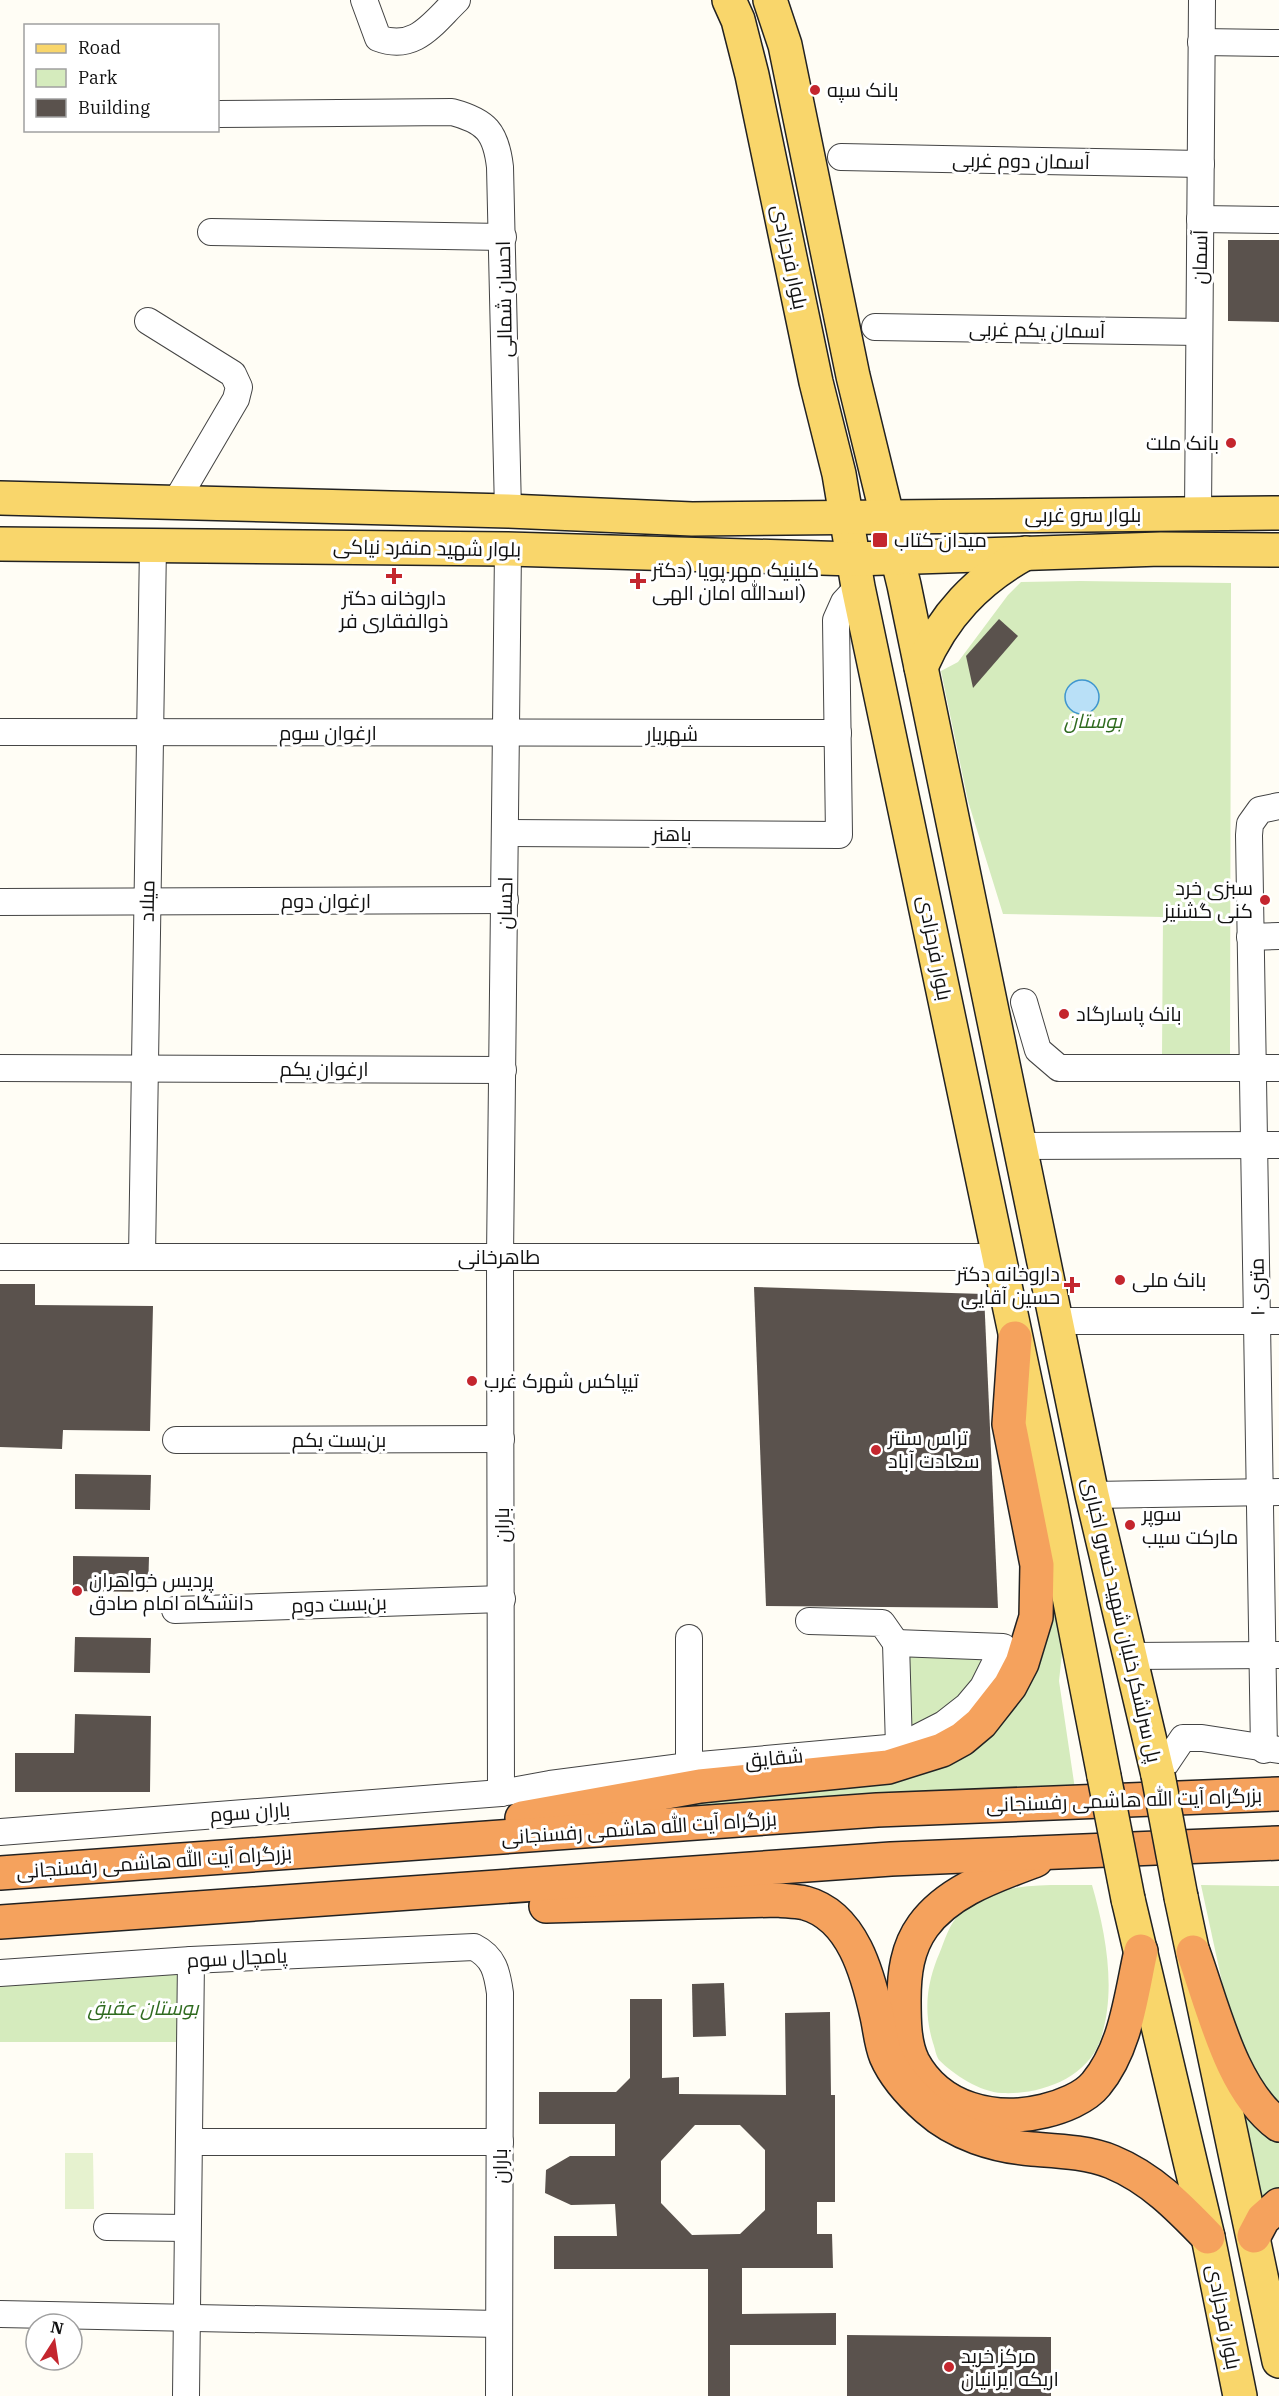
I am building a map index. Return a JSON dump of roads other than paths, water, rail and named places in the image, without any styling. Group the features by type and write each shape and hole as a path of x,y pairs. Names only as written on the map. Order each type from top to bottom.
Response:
{"highway":[{"path":"433,1843 522,1818 700,1786 888,1767 942,1750 962,1739 981,1723 1010,1686 1018,1671 1030,1642 1036,1617 1037,1565 1009,1424 1015,1338"},
{"name":"بزرگراه آیت الله هاشمی رفسنجانی","path":"0,1873 877,1810 1279,1794"},
{"path":"0,1922 891,1859 1064,1850 1279,1843"},
{"path":"1230,1844 1279,1853"},
{"path":"1064,1850 976,1883 923,1925 906,1961 904,1981 906,2039 913,2062 954,2104 978,2113 1031,2114 1052,2109 1077,2098 1095,2086 1118,2047 1141,1951"},
{"path":"448,1891 483,1907 778,1900 806,1903 825,1913 850,1938 866,1968 886,2055 903,2085 929,2110 958,2130 989,2142 1070,2152 1111,2161 1149,2181 1208,2237"},
{"path":"1193,1952 1234,2068 1249,2095 1267,2116 1279,2125"},
{"path":"1264,2252 1263,2219 1279,2205"}],"main road":[{"name":"بلوار فرحزادی","path":"729,0 738,20 752,75 816,382 839,474 856,573 1015,1338"},
{"name":"بلوار فرحزادی","path":"772,2 785,45 810,157 853,376 897,556"},
{"path":"816,382 834,399 845,397 850,389 853,376"},
{"name":"بلوار شهید منفرد نیاکی","path":"0,498 508,511 692,519 887,515"},
{"name":"بلوار سرو غربی","path":"887,515 1279,513"},
{"name":"بلوار شهید منفرد نیاکی","path":"0,544 508,549 856,573 897,556"},
{"name":"بلوار سرو غربی","path":"897,556 1279,550"},
{"path":"921,667 941,626 959,605 996,571 1026,553"},
{"path":"897,556 1020,1146 1054,1321"},
{"path":"908,815 916,804 925,800 938,800 950,808"},
{"name":"پل سرلشکر خلبان شهید خسرو اخباری","path":"1054,1321 1092,1495 1158,1775 1193,1952 1264,2252"},
{"path":"1015,1338 1051,1504 1128,1899 1208,2237"},
{"name":"بلوار فرحزادی","path":"1208,2237 1240,2396"},
{"path":"1264,2252 1279,2361"}],"street":[{"path":"364,0 378,38 399,44 412,40 423,32 457,0"},
{"name":"آسمان","path":"1198,514 1202,0"},
{"path":"1201,42 1279,43"},
{"name":"احسان شمالی","path":"219,114 452,112 482,123 498,148 503,237 508,511"},
{"name":"آسمان دوم غربی","path":"841,157 1200,164"},
{"path":"1200,219 1279,220"},
{"path":"211,232 503,237"},
{"path":"148,321 233,374 239,387 236,399 175,502"},
{"name":"آسمان یکم غربی","path":"875,327 1199,332"},
{"name":"میلاد","path":"142,1257 153,545"},
{"name":"احسان","path":"500,1257 508,549"},
{"path":"838,734 836,620 856,573"},
{"name":"ارغوان سوم","path":"0,732 507,734"},
{"name":"شهریار","path":"507,734 838,734"},
{"name":"باهنر","path":"506,833 839,835 838,734"},
{"name":"۱۰ متری","path":"1272,1750 1267,1146 1253,1068 1250,825 1260,810 1279,806"},
{"name":"ارغوان دوم","path":"0,902 505,900"},
{"path":"1250,937 1279,936"},
{"path":"1024,1002 1038,1050 1059,1068 1279,1068"},
{"name":"ارغوان یکم","path":"0,1068 503,1070"},
{"path":"1020,1146 1267,1146"},
{"name":"طاهرخانی","path":"0,1257 998,1257"},
{"name":"باران","path":"500,1257 501,1793"},
{"path":"1054,1321 1268,1321"},
{"name":"بن‌بست یکم","path":"176,1440 501,1439"},
{"path":"1092,1495 1270,1492"},
{"name":"بن‌بست دوم","path":"175,1610 502,1599"},
{"path":"809,1621 882,1623 896,1643 899,1747"},
{"path":"689,1638 689,1766"},
{"name":"شقایق","path":"501,1793 689,1766 899,1747 944,1724 967,1706 983,1688 1003,1647 896,1643"},
{"path":"1130,1656 1272,1655"},
{"path":"1158,1775 1183,1738 1202,1738 1272,1750"},
{"name":"باران سوم","path":"0,1832 501,1793"},
{"name":"باران","path":"474,1947 490,1958 498,1979 499,2396"},
{"name":"پامچال سوم","path":"0,1973 191,1960 474,1947"},
{"path":"186,2396 191,1960"},
{"path":"189,2142 500,2142"},
{"path":"107,2227 187,2228"},
{"path":"0,2314 499,2324"}],"water":[{"path":"1082,680 1094,685 1099,697 1094,709 1082,714 1070,709 1065,697 1070,685"}],"place":[{"name":"بانک سپه","path":"815,90"},
{"name":"بانک ملت","path":"1231,443"},
{"name":"میدان کتاب","path":"880,540"},
{"name":"داروخانه دکتر ذوالفقاری فر","path":"394,576"},
{"name":"کلینیک مهر پویا (دکتر اسدالله امان الهی)","path":"638,581"},
{"name":"سبزی خرد کنی گشنیز","path":"1265,900"},
{"name":"بانک پاسارگاد","path":"1064,1014"},
{"name":"بانک ملی","path":"1120,1280"},
{"name":"داروخانه دکتر حسین آقایی","path":"1072,1285"},
{"name":"تیپاکس شهرک غرب","path":"472,1381"},
{"name":"تراس سنتر سعادت آباد","path":"876,1450"},
{"name":"سوپر مارکت سیب","path":"1130,1525"},
{"name":"پردیس خواهران دانشگاه امام صادق","path":"77,1591"},
{"name":"مرکز خرید اریکه ایرانیان","path":"949,2367"}],"park label":[{"name":"بوستان","path":"1093,721"},
{"name":"بوستان عقیق","path":"143,2008"}]}
